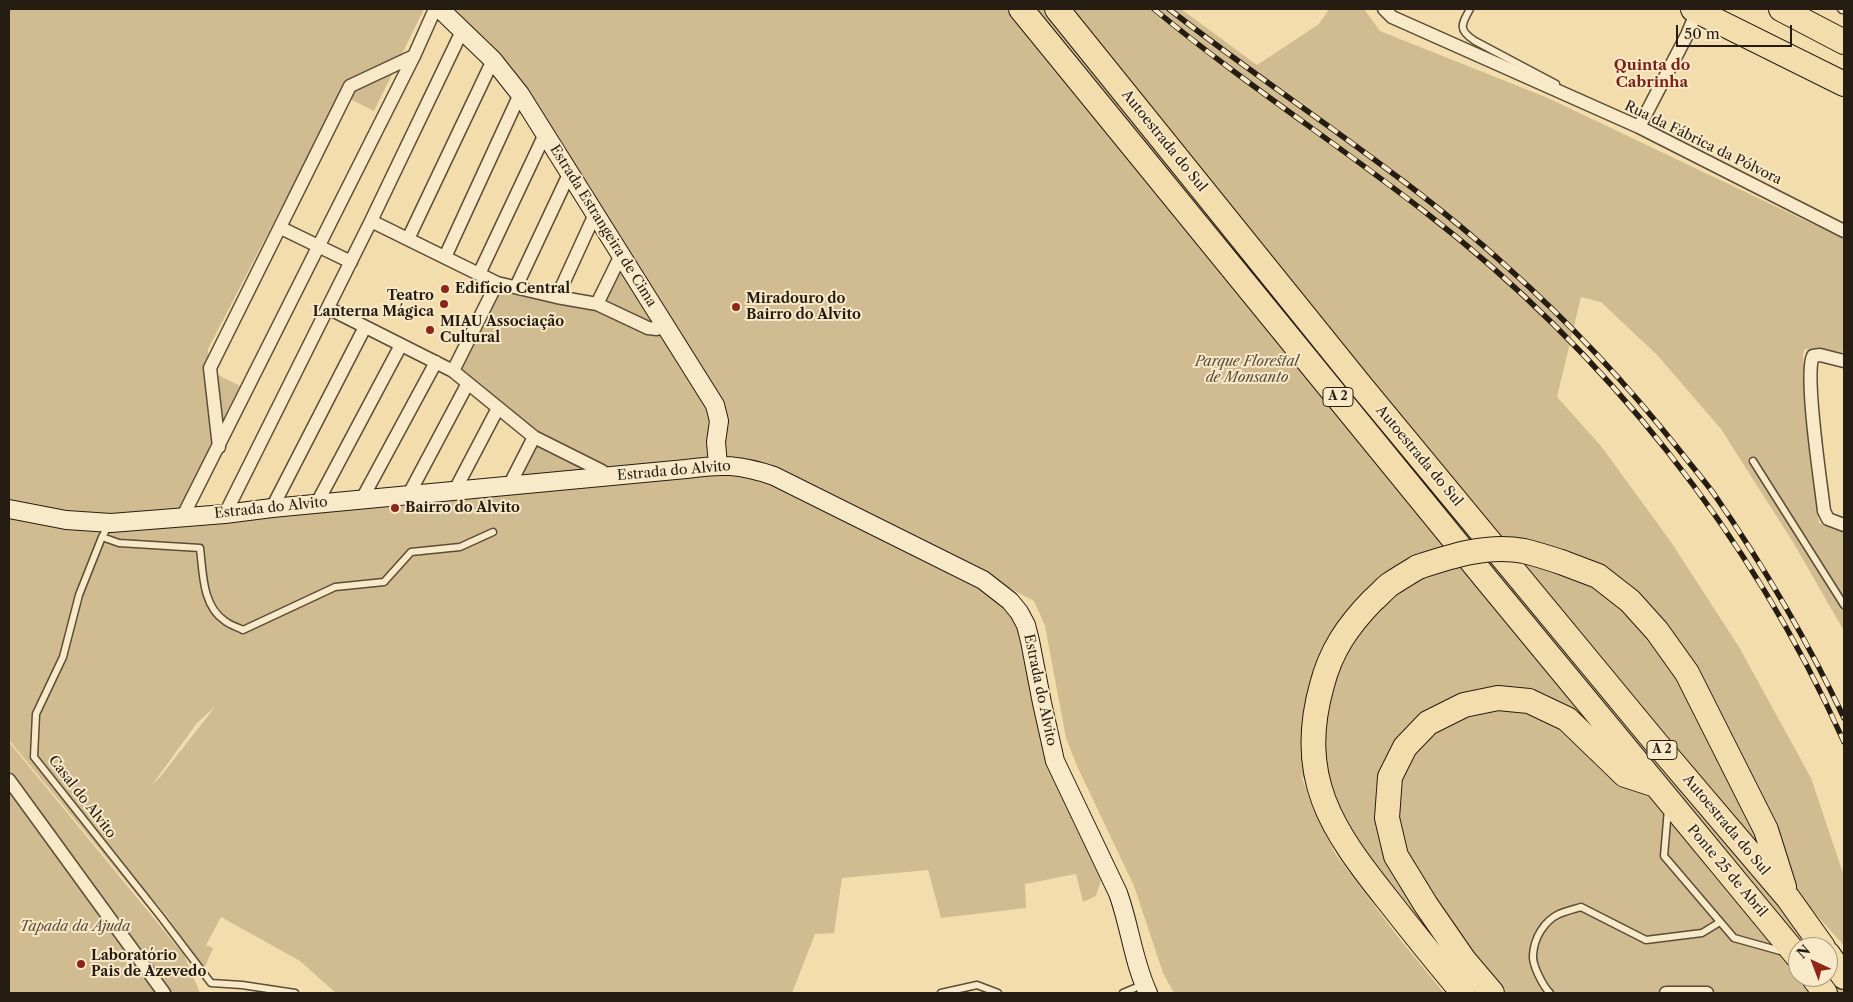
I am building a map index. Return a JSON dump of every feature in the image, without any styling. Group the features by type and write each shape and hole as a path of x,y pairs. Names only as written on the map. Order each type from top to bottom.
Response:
{"highway":[{"name":"Autoestrada do Sul","path":"1021,9 1662,792"},
{"name":"Autoestrada do Sul","path":"1057,9 1361,386 1611,689 1788,898"},
{"path":"1782,9 1844,42"},
{"path":"1815,9 1844,35"},
{"path":"1695,10 1844,84"},
{"path":"1463,993 1355,859 1332,823 1319,790 1314,765 1313,735 1316,704 1327,668 1343,634 1387,586 1418,567 1453,555 1485,550 1522,551 1561,562 1598,576 1630,601 1657,631 1687,673 1766,830 1788,898"},
{"path":"1492,993 1464,960 1426,905 1396,856 1387,818 1390,777 1405,746 1428,723 1464,704 1498,698 1529,702 1567,719 1626,775 1662,792"},
{"name":"Ponte 25 de Abril","path":"1662,792 1788,944"},
{"name":"A 2","path":"1788,898 1816,937"}],"street":[{"path":"183,516 414,56 435,9"},
{"name":"Estrada Estrangeira de Cima","path":"440,9 463,29 493,60 520,94 718,411 719,421 716,442 718,465"},
{"name":"Rua da Fábrica da Pólvora","path":"1384,9 1392,17 1639,127 1844,230"},
{"path":"1639,127 1687,35 1695,10"},
{"path":"225,514 351,262 463,29"},
{"path":"219,447 210,368 350,86 414,56"},
{"path":"408,240 493,60"},
{"path":"445,257 520,94"},
{"path":"479,274 546,134"},
{"path":"516,287 570,172"},
{"path":"557,297 595,214"},
{"path":"371,221 497,283 596,304 648,328 657,329 665,326"},
{"path":"281,228 351,262"},
{"path":"596,304 621,255"},
{"path":"453,371 497,283"},
{"path":"328,308 453,371 534,437 602,471 605,477"},
{"path":"272,508 365,327"},
{"path":"317,503 401,345"},
{"path":"1844,361 1820,355 1813,356 1810,364 1824,511 1828,519 1844,525"},
{"path":"362,499 436,362"},
{"path":"409,494 468,383"},
{"path":"455,490 498,408"},
{"path":"510,484 534,437"},
{"name":"Estrada do Alvito","path":"9,509 106,530 183,516 225,514 317,503 718,465 753,469 774,476 983,580 1010,601 1019,612 1026,625 1030,641 1056,761 1118,893 1146,989"},
{"path":"9,780 164,993"},
{"path":"1666,993 1707,993"}],"lane":[{"path":"1470,9 1462,26 1463,31 1474,41 1639,127"},
{"path":"1753,461 1844,605"},
{"path":"106,530 119,543 200,548 204,587 212,607 224,621 243,630 335,588 384,582 411,552 460,547 493,532"},
{"name":"Casal do Alvito","path":"106,530 79,595 63,658 36,714 34,757 161,917 211,984 242,985 295,993"},
{"path":"1662,792 1664,856 1734,938 1788,953"},
{"path":"1550,993 1538,972 1533,955 1540,929 1558,914 1581,907 1646,940 1702,933 1720,922"},
{"path":"941,993 977,984 998,993"},
{"path":"1123,993 1146,989"}],"green space":[{"name":"Parque Florestal de Monsanto","path":"9,9 424,9 374,111 340,94 208,349 208,370 240,386 174,520 508,490 532,443 450,375 495,283 598,309 620,266 496,66 441,9 1181,9 1257,65 1319,24 1329,9 1364,9 1380,31 1548,98 1844,239 1844,352 1805,349 1803,354 1806,402 1819,523 1844,530 1844,631 1793,542 1721,429 1657,355 1601,302 1581,297 1557,397 1601,446 1671,542 1739,647 1811,778 1844,876 1844,946 1813,911 1832,937 1788,937 1788,987 1838,987 1838,946 1844,954 1844,993 1478,993 1301,775 1312,807 1336,855 1399,938 1444,993 1174,993 1163,973 1134,886 1077,766 1066,738 1045,626 1034,601 943,553 886,541 967,580 1004,605 1023,640 1047,767 1101,880 1096,896 1083,902 1076,874 1025,884 1026,908 941,918 928,870 842,878 834,933 815,934 792,993 336,993 300,961 221,917 206,945 213,948 204,969 167,916 150,896 147,907 9,740","holes":["215,707 152,785 197,723"]},
{"name":"Tapada da Ajuda","path":"9,742 184,955 200,993 9,993"}],"railway":[{"path":"1154,9 1255,87 1425,212 1491,266 1553,324 1612,386 1667,451 1718,520 1765,591 1807,665 1844,742"},
{"path":"1169,9 1383,166 1466,231 1529,287 1597,354 1660,426 1714,494 1784,603 1844,718"}],"place":[{"name":"Edifício Central","path":"445,289"},
{"name":"Teatro Lanterna Mágica","path":"444,304"},
{"name":"Miradouro do Bairro do Alvito","path":"736,307"},
{"name":"MIAU Associação Cultural","path":"430,330"},
{"name":"Bairro do Alvito","path":"395,508"},
{"name":"Laboratório Pais de Azevedo","path":"81,964"}],"district":[{"name":"Quinta do Cabrinha","path":"1652,74"}]}
